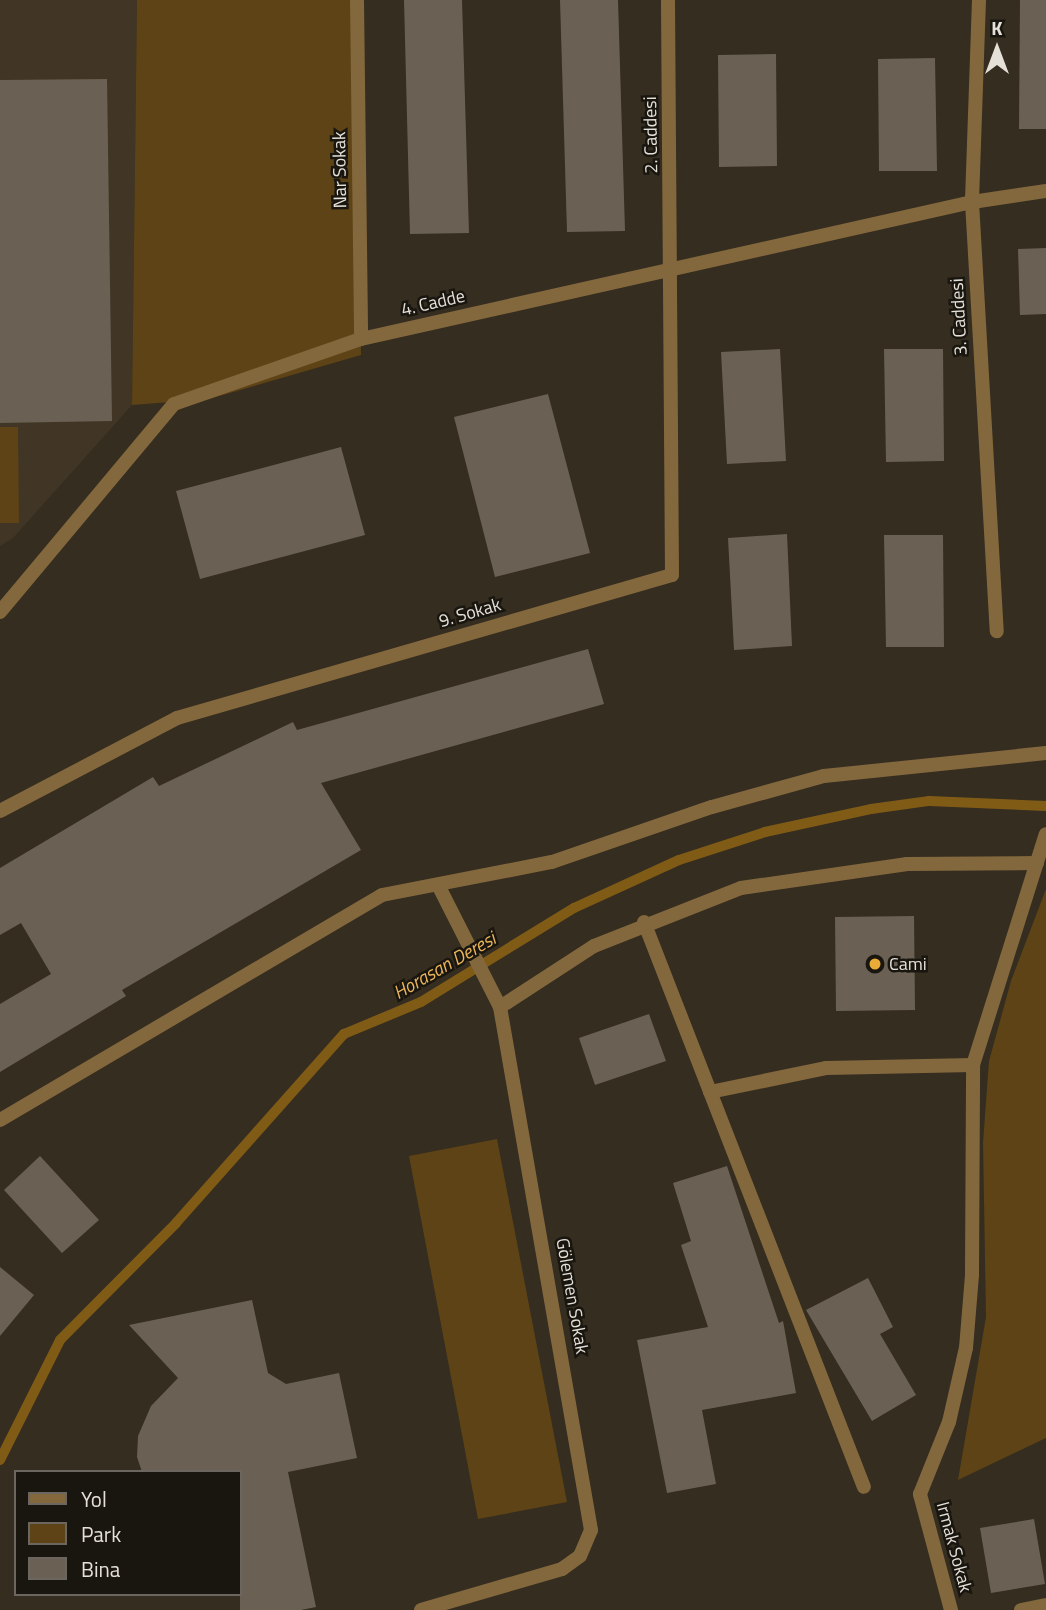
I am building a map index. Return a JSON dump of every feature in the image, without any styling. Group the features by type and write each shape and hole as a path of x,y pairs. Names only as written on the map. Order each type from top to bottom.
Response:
{"street":[{"name":"Nar Sokak","path":"357,0 361,339"},
{"name":"2. Caddesi","path":"668,0 673,269"},
{"name":"3. Caddesi","path":"979,0 972,202 997,631"},
{"name":"4. Cadde","path":"0,612 174,404 361,339 972,202 1046,191"},
{"name":"9. Sokak","path":"0,811 177,718 672,575 673,269"},
{"path":"0,1120 382,895 439,887 552,862 723,803 824,776 1046,753"},
{"path":"710,1092 826,1068 973,1065 1046,834"},
{"path":"500,1007 594,946 644,922 741,888 804,876 907,864 1037,863"},
{"name":"Gölemen Sokak","path":"421,1610 562,1569 580,1556 591,1530 500,1007 439,887"},
{"path":"644,922 864,1487"},
{"name":"Irmak Sokak","path":"951,1610 920,1494 949,1422 966,1348 972,1275 973,1065"},
{"path":"1021,1610 1046,1605"}],"shaded area":[{"path":"0,0 137,0 132,405 13,538 0,546"}],"green space":[{"path":"137,0 357,0 361,355 209,399 132,405"},
{"path":"0,427 18,427 19,523 0,523"},
{"path":"1046,889 1046,1438 958,1480 986,1317 983,1143 989,1061 1011,981"},
{"path":"497,1139 567,1502 478,1519 409,1156"}],"building":[{"path":"404,0 462,0 469,233 410,234"},
{"path":"560,0 618,0 625,231 567,232"},
{"path":"1020,0 1046,0 1046,129 1019,129"},
{"path":"776,54 777,166 719,167 718,55"},
{"path":"935,58 937,171 879,171 878,59"},
{"path":"107,79 112,421 0,423 0,80"},
{"path":"1046,248 1046,314 1020,315 1018,249"},
{"path":"780,349 786,461 727,464 721,352"},
{"path":"884,349 943,349 944,461 886,462"},
{"path":"548,394 590,553 495,577 454,417"},
{"path":"341,447 365,535 200,579 176,491"},
{"path":"787,534 792,646 734,650 728,538"},
{"path":"884,535 943,535 944,647 886,647"},
{"path":"588,649 604,704 321,783 361,850 122,990 126,996 0,1072 0,1004 51,974 21,923 0,935 0,868 153,777 159,786 293,722 297,730"},
{"name":"Cami","path":"914,916 915,1010 836,1011 835,917"},
{"path":"649,1014 666,1061 595,1085 579,1038"},
{"path":"40,1156 99,1220 62,1253 4,1190"},
{"path":"727,1166 779,1323 783,1321 796,1393 702,1410 716,1484 667,1493 637,1340 708,1327 681,1245 691,1241 673,1183"},
{"path":"0,1267 34,1295 0,1336"},
{"path":"868,1278 893,1327 880,1334 916,1395 872,1421 806,1310"},
{"path":"252,1300 268,1373 286,1384 339,1373 357,1458 288,1472 316,1607 301,1610 240,1610 242,1470 141,1470 137,1457 138,1436 151,1406 178,1378 129,1325"},
{"path":"1034,1519 1045,1584 991,1593 980,1528"}],"waterway":[{"name":"Horasan Deresi","path":"0,1460 60,1340 176,1223 344,1034 421,1002 574,908 679,860 765,832 871,809 929,801 1046,806"}],"place":[{"name":"Cami","path":"875,964"}]}
